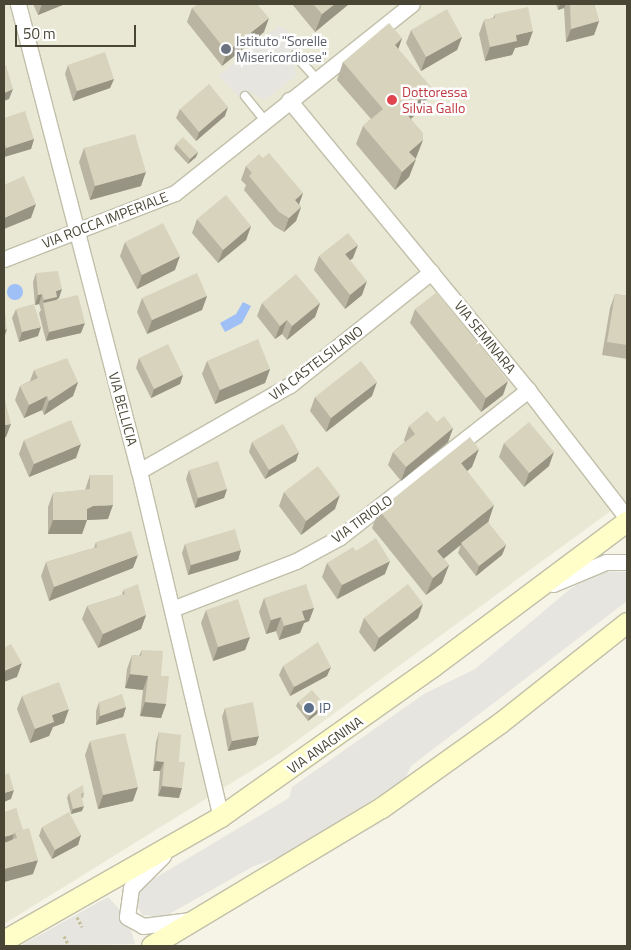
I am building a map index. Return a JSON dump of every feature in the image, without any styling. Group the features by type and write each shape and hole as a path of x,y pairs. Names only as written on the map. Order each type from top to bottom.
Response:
{"main road":[{"name":"VIA ANAGNINA","path":"4,941 221,816 364,718 627,520"},
{"path":"152,946 207,916 382,808 556,680 627,624"}],"street":[{"name":"VIA BELLICIA","path":"18,4 139,471 221,816"},
{"name":"VIA ROCCA IMPERIALE","path":"4,259 77,233 175,193 342,56 412,4"},
{"name":"VIA SEMINARA","path":"289,100 528,390 627,520"},
{"name":"VIA CASTELSILANO","path":"139,471 290,385 431,272"},
{"name":"VIA TIRIOLO","path":"172,609 296,561 340,537 528,390"},
{"path":"531,592 606,562 627,562"},
{"path":"556,680 627,612"},
{"path":"181,840 131,888 125,905 127,917 149,927 207,916"}],"lane":[{"path":"295,55 316,78"},
{"path":"245,96 265,120"}],"path":[{"path":"64,936 69,946"}],"shaded area":[{"path":"4,4 627,4 627,499 280,753 4,924"},
{"path":"279,26 309,44 291,58 297,75 265,100 249,92 241,99 218,76"},
{"path":"600,571 627,572 627,601 411,766 405,779 291,853 254,866 164,917 142,915 135,901 140,887 289,798 292,787 424,694 475,669 570,589"},
{"path":"108,897 127,917 135,944 20,946"}],"water":[{"path":"15,284 21,286 23,292 21,298 15,300 9,298 7,292 9,286"},
{"path":"243,302 251,306 242,323 225,332 220,323 236,314"}],"building":[{"name":"Istituto \"Sorelle Misericordiose\"","path":"198,4 257,4 269,18 227,52 192,8"},
{"path":"313,4 335,4 322,14"},
{"path":"570,4 594,4 599,21 571,29"},
{"path":"528,7 533,31 516,35 517,41 490,47 484,20 495,18 495,14"},
{"path":"447,9 462,37 426,57 411,30"},
{"path":"389,23 402,38 395,45 432,88 405,112 423,133 423,140 409,152 416,159 402,172 363,126 383,109 343,62"},
{"path":"105,52 114,79 77,91 68,65"},
{"path":"6,65 13,89 4,93 4,66"},
{"path":"209,84 228,107 199,132 180,109"},
{"path":"25,111 34,139 6,148 4,141 4,118"},
{"path":"135,134 146,172 95,186 84,148"},
{"path":"183,137 198,152 190,159 176,144"},
{"path":"269,153 303,193 295,200 301,207 289,218 279,212 249,176 252,173 246,166 259,154 263,158"},
{"path":"24,176 36,204 4,218 4,185"},
{"path":"226,195 251,226 223,250 197,219"},
{"path":"163,223 180,256 142,275 125,242"},
{"path":"348,233 358,245 345,254 367,281 350,295 319,256"},
{"path":"58,271 62,289 56,291 57,297 44,300 42,294 38,295 36,273"},
{"path":"197,273 207,296 152,320 142,298"},
{"path":"296,274 320,303 292,326 287,320 280,326 262,303"},
{"path":"437,292 508,381 486,398 415,309"},
{"path":"615,294 627,296 627,345 607,342"},
{"path":"78,295 85,323 49,332 43,303"},
{"path":"4,304 7,329 4,330"},
{"path":"34,304 41,327 22,332 16,309"},
{"path":"258,339 270,369 220,390 207,361"},
{"path":"168,344 183,375 154,389 139,358"},
{"path":"67,358 78,382 49,401 47,396 29,405 20,386 38,378 34,370"},
{"path":"361,361 377,382 331,418 315,397"},
{"path":"4,396 11,424 4,425"},
{"path":"427,411 437,422 444,416 453,428 406,467 393,452 415,434 409,426"},
{"path":"71,420 81,444 34,464 24,440"},
{"path":"529,422 554,452 529,473 504,443"},
{"path":"283,424 299,452 269,470 252,442"},
{"path":"470,437 479,449 461,463 494,505 437,551 449,565 433,578 379,510"},
{"path":"218,461 227,489 198,498 189,470"},
{"path":"318,466 340,495 306,521 284,492"},
{"path":"90,475 113,475 113,505 93,506 87,509 87,520 53,520 53,493 90,489"},
{"path":"488,522 506,545 479,566 461,543"},
{"path":"235,529 241,550 191,565 185,544"},
{"path":"131,531 138,555 54,587 46,562 97,547 96,542"},
{"path":"376,538 390,561 342,585 327,563 353,547 356,551"},
{"path":"138,584 146,615 103,634 87,606 125,594 123,590"},
{"path":"306,584 314,608 302,611 305,620 284,626 281,617 271,620 264,598"},
{"path":"408,584 423,604 379,638 364,618"},
{"path":"238,599 250,637 218,647 206,610"},
{"path":"318,642 331,667 294,687 283,666"},
{"path":"11,644 22,663 4,671 4,648"},
{"path":"142,650 163,651 161,676 169,676 166,704 145,702 148,676 130,674 132,655 141,656"},
{"path":"59,682 69,709 52,715 54,722 35,729 22,696"},
{"name":"IP","path":"312,690 324,704 310,716 298,702"},
{"path":"122,694 126,707 100,716 99,702"},
{"path":"253,702 259,736 232,741 225,708"},
{"path":"159,732 181,735 179,762 185,762 182,788 162,786 164,762 156,761"},
{"path":"125,733 138,787 103,795 90,741"},
{"path":"9,773 14,790 4,793 4,775"},
{"path":"83,785 84,793 81,794 84,806 73,809 69,793"},
{"path":"16,808 23,830 4,837 4,812"},
{"path":"69,812 81,835 55,850 42,827"},
{"path":"29,828 38,860 4,869 4,843 17,838 15,832"}],"place":[{"name":"Istituto \"Sorelle Misericordiose\"","path":"226,49"},
{"name":"Dottoressa Silvia Gallo","path":"392,100"},
{"name":"IP","path":"309,708"}]}
